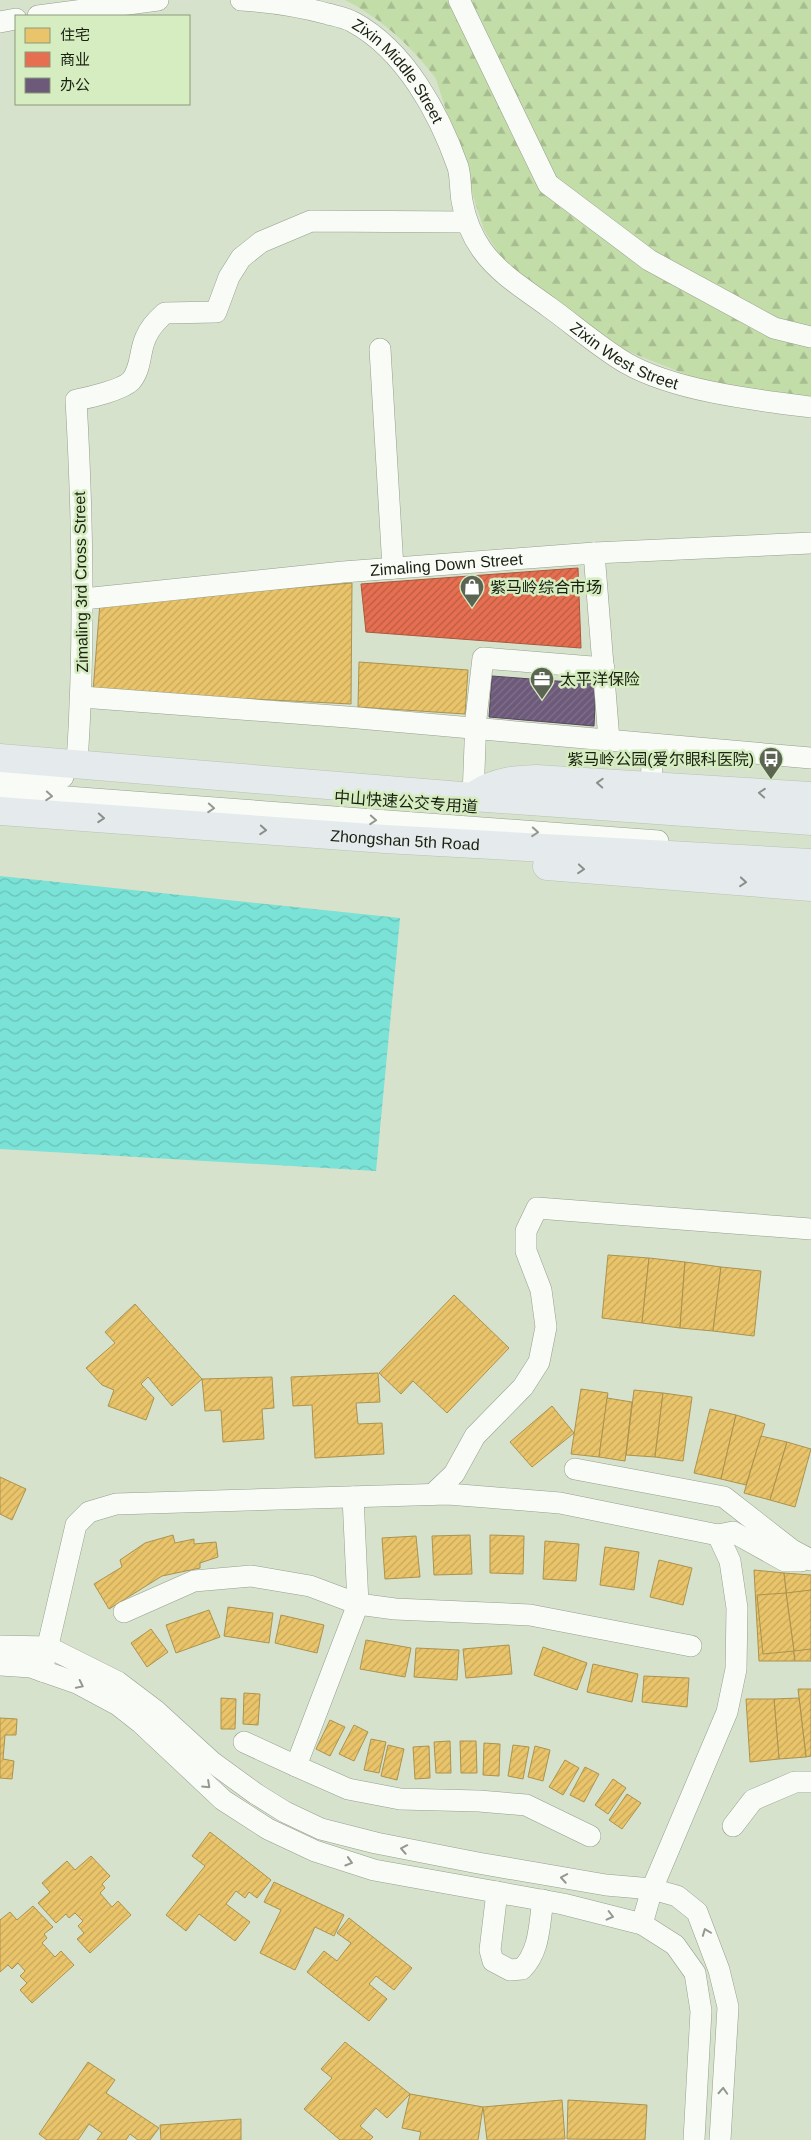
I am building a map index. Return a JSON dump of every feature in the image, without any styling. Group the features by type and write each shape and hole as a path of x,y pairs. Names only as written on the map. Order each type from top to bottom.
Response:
{"main road":[{"path":"0,758 473,797 811,820"},
{"path":"473,797 491,785 510,780 536,779 811,796"},
{"name":"Zhongshan 5th Road","path":"0,811 467,844 811,862"},
{"path":"467,844 496,858 514,863 811,887"}],"street":[{"path":"46,15 158,0"},
{"name":"Zixin Middle Street","path":"241,0 302,7 351,21 376,36 397,56 427,99 444,134 458,170 462,203 470,228"},
{"path":"459,0 548,184 648,260 774,328 811,337"},
{"path":"0,22 15,19"},
{"name":"Zimaling 3rd Cross Street","path":"77,764 82,697 83,599 76,400 115,389 130,382 140,364 145,338 153,324 165,313 216,312 229,277 241,258 261,242 311,221 470,228"},
{"name":"Zixin West Street","path":"470,228 483,252 512,280 626,363 662,378 696,388 811,407"},
{"path":"380,349 392,568"},
{"name":"Zimaling Down Street","path":"83,599 392,568 594,553 811,543"},
{"path":"594,553 609,740"},
{"path":"473,797 476,718 483,658 604,668"},
{"path":"82,697 357,718 811,758"},
{"path":"651,786 653,745"},
{"name":"中山快速公交专用道","path":"0,772 811,832"},
{"name":"中山快速公交专用道","path":"0,792 811,852"},
{"path":"433,1494 454,1474 475,1436 523,1387 539,1362 546,1327 541,1290 526,1251 526,1231 537,1208 811,1229"},
{"path":"575,1470 724,1497 792,1550 811,1561"},
{"path":"42,1671 76,1525 89,1512 116,1504 433,1494 560,1503 718,1535 733,1532 785,1561 811,1561"},
{"path":"296,1766 358,1604 353,1496"},
{"path":"642,1924 652,1889 727,1712 736,1669 737,1608 732,1570 718,1535"},
{"path":"124,1612 194,1582 251,1576 310,1586 358,1604 395,1609 530,1615 691,1646"},
{"path":"0,1646 48,1647 118,1682 155,1710 212,1762 285,1812 321,1828 376,1843 478,1863 606,1885 652,1889 677,1896 697,1912 718,1970 728,2008 720,2140"},
{"path":"0,1665 31,1667 77,1683 118,1705 141,1723 223,1800 268,1829 315,1851 374,1870 543,1900 642,1924 675,1944 695,1973 701,2011 694,2140"},
{"path":"244,1742 348,1789 400,1799 479,1801 526,1805 590,1836"},
{"path":"733,1826 754,1800 795,1782 811,1782"},
{"path":"498,1892 490,1950 493,1961 510,1970 522,1969 531,1960 536,1949 543,1900"}],"green space":[{"path":"345,0 811,0 811,399 700,380 627,351 508,268 484,230 436,79 418,56 395,34 370,15"}],"water":[{"path":"0,876 400,918 376,1171 0,1149"}],"building: 住宅":[{"path":"352,583 351,704 93,691 100,603"},
{"path":"359,662 468,670 465,714 358,707"},
{"path":"608,1255 649,1258 642,1323 602,1318"},
{"path":"649,1258 685,1262 680,1328 642,1323"},
{"path":"685,1262 721,1267 713,1331 680,1328"},
{"path":"721,1267 761,1271 754,1336 713,1331"},
{"path":"454,1295 509,1348 447,1413 413,1381 401,1394 379,1373"},
{"path":"135,1304 202,1379 172,1406 148,1377 141,1384 154,1398 146,1420 108,1406 114,1390 102,1385 86,1368 115,1343 105,1332"},
{"path":"378,1373 380,1402 356,1403 358,1424 382,1423 384,1454 315,1458 312,1405 293,1406 291,1377"},
{"path":"272,1377 274,1408 262,1409 264,1439 223,1442 221,1410 205,1411 202,1379"},
{"path":"581,1389 608,1393 599,1457 571,1454"},
{"path":"634,1390 663,1393 655,1457 626,1455"},
{"path":"663,1393 692,1397 683,1461 655,1457"},
{"path":"607,1398 632,1402 625,1461 599,1457"},
{"path":"552,1406 574,1433 532,1467 510,1442"},
{"path":"710,1409 736,1415 721,1479 694,1473"},
{"path":"736,1415 765,1424 746,1485 721,1479"},
{"path":"761,1436 787,1442 770,1500 744,1493"},
{"path":"787,1442 811,1449 795,1507 770,1500"},
{"path":"0,1477 26,1489 12,1520 0,1514"},
{"path":"173,1535 175,1543 194,1539 194,1544 216,1542 218,1557 200,1563 200,1568 162,1576 109,1609 94,1584 122,1567 120,1560 145,1543"},
{"path":"470,1535 472,1574 434,1575 432,1536"},
{"path":"490,1535 524,1536 523,1574 490,1573"},
{"path":"416,1536 420,1577 385,1579 382,1538"},
{"path":"545,1541 579,1544 576,1581 543,1579"},
{"path":"605,1547 639,1552 634,1590 600,1585"},
{"path":"659,1560 692,1568 683,1605 650,1597"},
{"path":"754,1570 784,1573 795,1661 759,1661"},
{"path":"784,1573 811,1575 811,1661 795,1661"},
{"path":"811,1590 811,1649 794,1651 786,1593"},
{"path":"786,1593 794,1651 763,1654 757,1595"},
{"path":"228,1607 273,1613 269,1643 224,1636"},
{"path":"209,1610 220,1637 176,1653 166,1625"},
{"path":"281,1615 324,1625 317,1653 275,1643"},
{"path":"151,1629 168,1652 147,1667 131,1643"},
{"path":"366,1640 411,1648 405,1677 360,1669"},
{"path":"509,1645 512,1674 466,1678 463,1649"},
{"path":"543,1647 587,1663 577,1690 534,1675"},
{"path":"416,1648 459,1650 457,1680 414,1677"},
{"path":"593,1664 638,1674 632,1702 587,1692"},
{"path":"644,1676 689,1678 687,1707 642,1702"},
{"path":"798,1689 811,1689 811,1756 806,1757"},
{"path":"244,1693 260,1694 258,1725 243,1724"},
{"path":"221,1698 236,1699 235,1729 221,1729"},
{"path":"799,1698 806,1757 779,1759 774,1699"},
{"path":"746,1699 774,1699 779,1759 750,1762"},
{"path":"0,1718 17,1719 16,1735 5,1735 3,1759 14,1761 12,1779 0,1778"},
{"path":"330,1720 345,1727 330,1756 316,1749"},
{"path":"354,1725 368,1732 354,1761 339,1754"},
{"path":"371,1739 386,1742 379,1773 364,1770"},
{"path":"450,1741 451,1773 436,1773 434,1742"},
{"path":"460,1741 476,1741 477,1773 461,1773"},
{"path":"484,1743 500,1744 499,1776 483,1775"},
{"path":"388,1745 404,1749 397,1780 381,1776"},
{"path":"513,1745 529,1747 523,1779 508,1776"},
{"path":"429,1746 430,1778 415,1779 413,1747"},
{"path":"535,1746 550,1750 543,1781 528,1777"},
{"path":"565,1760 579,1768 563,1795 549,1787"},
{"path":"585,1767 599,1774 584,1802 570,1795"},
{"path":"613,1779 626,1788 608,1814 595,1805"},
{"path":"627,1794 641,1803 622,1829 609,1820"},
{"path":"210,1832 271,1880 257,1898 249,1892 245,1898 236,1891 226,1904 250,1922 235,1941 199,1914 186,1931 166,1915 205,1866 192,1856"},
{"path":"91,1856 110,1876 102,1884 105,1888 100,1893 112,1907 118,1901 131,1915 90,1953 77,1939 84,1933 78,1926 83,1921 75,1913 69,1918 66,1914 56,1923 38,1903 50,1892 42,1883 67,1861 75,1870"},
{"path":"274,1882 344,1915 334,1936 315,1927 295,1970 260,1953 281,1910 264,1902"},
{"path":"33,1906 53,1927 44,1934 47,1938 42,1943 55,1957 61,1951 74,1965 32,2003 20,1990 27,1983 20,1976 25,1971 18,1963 12,1969 8,1965 0,1972 0,1920 10,1912 17,1920"},
{"path":"349,1918 412,1968 394,1990 376,1976 369,1984 387,1999 369,2021 307,1972 324,1951 337,1961 351,1943 337,1933"},
{"path":"345,2042 410,2094 387,2118 376,2108 360,2126 373,2137 370,2140 340,2140 304,2109 332,2078 321,2069"},
{"path":"88,2062 115,2080 106,2093 159,2128 150,2140 138,2140 130,2134 126,2140 97,2140 102,2133 89,2124 78,2140 47,2140 39,2134"},
{"path":"410,2094 483,2107 478,2140 419,2140 421,2132 402,2128"},
{"path":"562,2100 565,2139 487,2140 483,2107"},
{"path":"568,2100 647,2105 645,2140 567,2139"},
{"path":"241,2119 241,2140 161,2140 160,2125"}],"building: 商业":[{"name":"紫马岭综合市场","path":"578,568 581,648 366,632 361,584"}],"building: 办公":[{"name":"太平洋保险","path":"492,676 596,684 594,726 489,717"}],"place":[{"name":"紫马岭综合市场","path":"472,608"},
{"name":"太平洋保险","path":"542,700"},
{"name":"紫马岭公园(爱尔眼科医院)","path":"771,780"}]}
